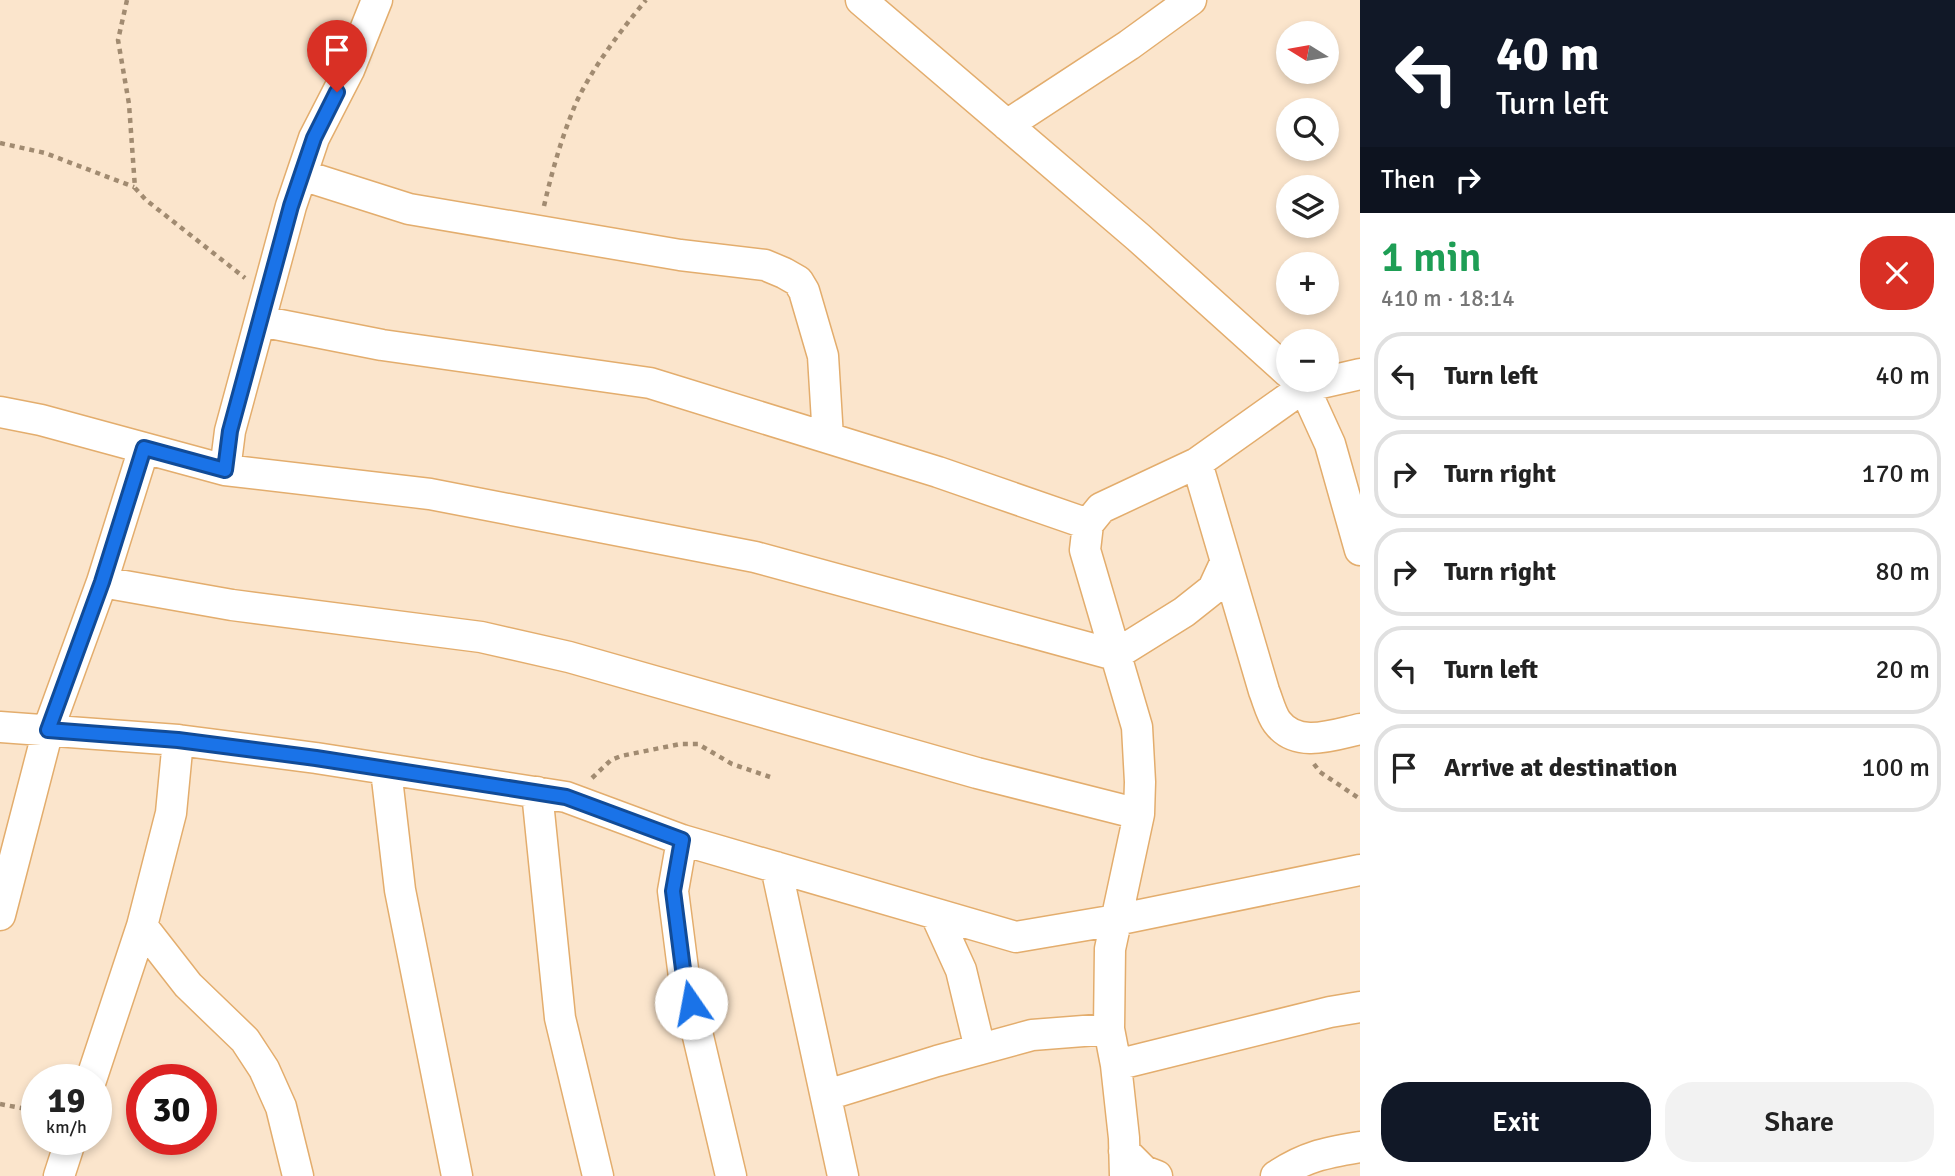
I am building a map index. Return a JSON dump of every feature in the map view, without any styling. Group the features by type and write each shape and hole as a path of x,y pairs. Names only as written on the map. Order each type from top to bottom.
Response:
{"street":[{"path":"225,470 230,431 291,206 314,138 349,70 377,0"},
{"path":"861,0 1138,237 1276,362"},
{"path":"1007,125 1129,45 1191,0"},
{"path":"302,174 409,209 680,255 765,265 798,281 804,291 823,356 828,438"},
{"path":"264,309 382,345 650,383 938,472 1088,524"},
{"path":"1339,376 1360,374"},
{"path":"1157,1176 1124,1163 1116,1065 1109,1029 1110,949 1139,814 1140,782 1137,727 1084,550 1088,524 1101,508 1197,463 1282,392"},
{"path":"1302,392 1330,444 1360,550"},
{"path":"0,412 41,420 225,470 430,494 755,557 1115,655 1184,612 1213,589 1225,563"},
{"path":"0,915 48,730 102,582 144,448"},
{"path":"1197,463 1264,691 1277,722 1291,736 1318,738 1360,729"},
{"path":"102,582 232,605 481,637 569,657 977,773 1139,814"},
{"path":"0,727 178,740 316,758 552,795 682,840 1016,937 1116,920 1360,870"},
{"path":"96,1064 142,926 171,813 178,740"},
{"path":"386,770 400,890 457,1176"},
{"path":"552,795 560,1018 598,1176"},
{"path":"682,840 673,891 684,977 732,1176"},
{"path":"776,867 843,1176"},
{"path":"936,915 961,970 980,1049"},
{"path":"142,926 188,985 245,1040 264,1069 281,1107 298,1176"},
{"path":"1116,1065 1360,1007"},
{"path":"827,1095 1032,1035 1109,1029"},
{"path":"1276,1176 1298,1161 1323,1153 1360,1147"},
{"path":"59,1176 66,1155"}],"path":[{"path":"127,0 118,40 129,104 135,188"},
{"path":"538,231 556,158 577,100 619,33 646,0"},
{"path":"0,143 45,153 135,188 264,309"},
{"path":"1291,736 1320,772 1360,800"},
{"path":"552,795 611,760 636,751 680,744 698,744 732,764 770,777"},
{"path":"0,1104 21,1108"}],"route":[{"path":"337,92 314,138 291,206 230,431 225,470 144,448 102,582 48,730 178,740 316,758 566,797 682,840 673,891 684,977 691,1003"}]}
